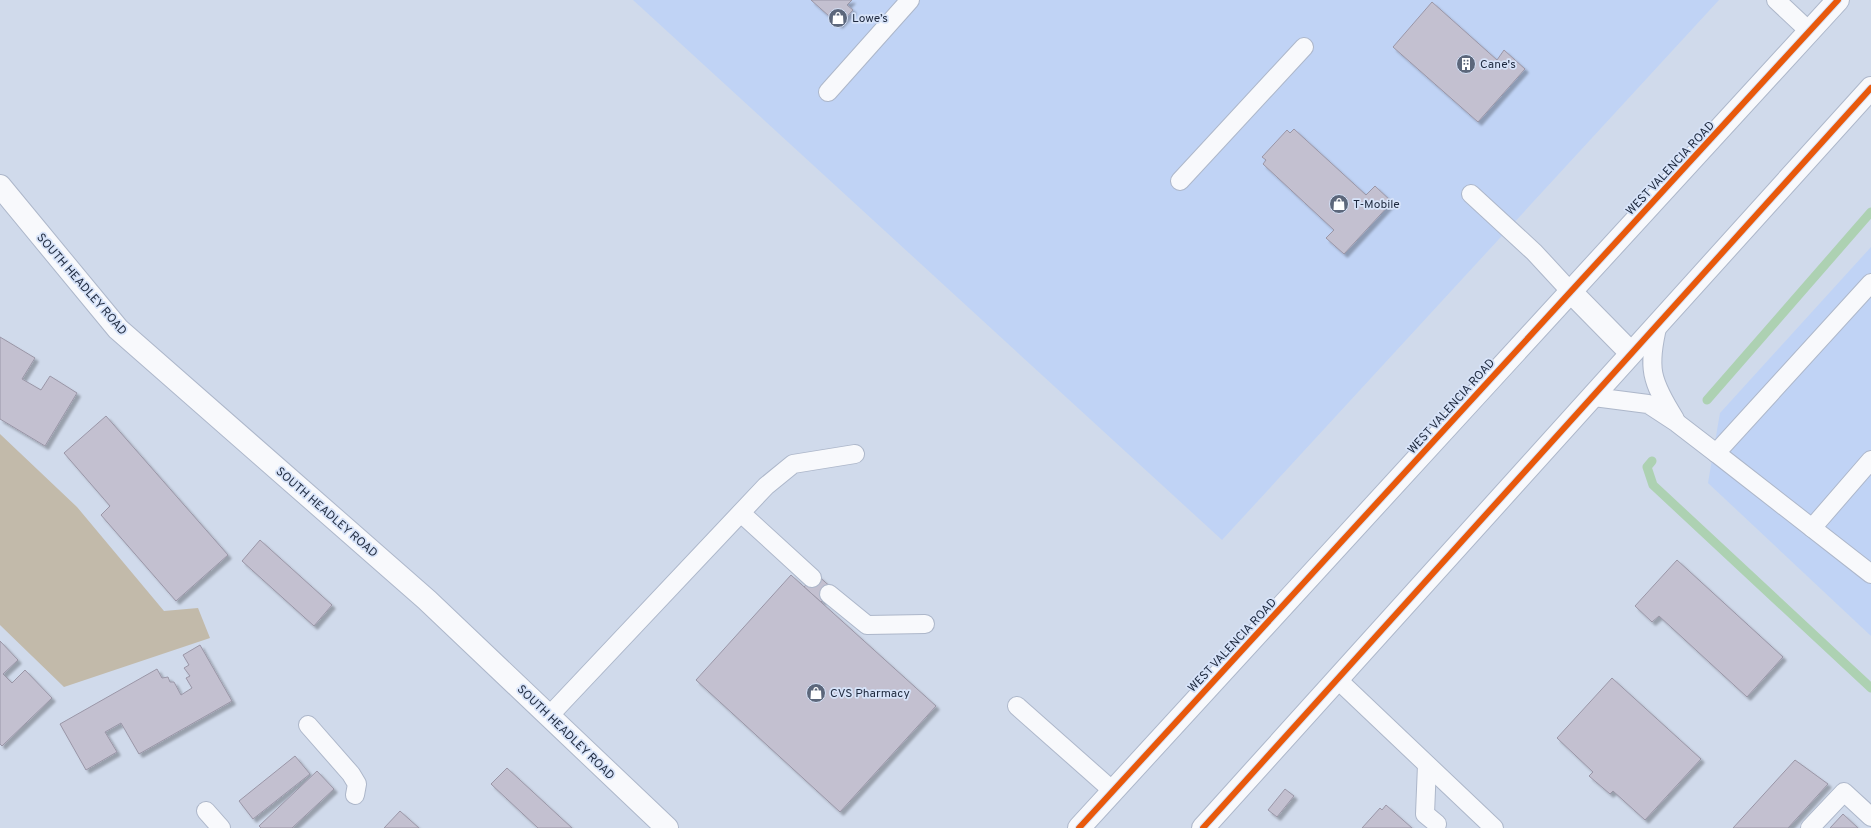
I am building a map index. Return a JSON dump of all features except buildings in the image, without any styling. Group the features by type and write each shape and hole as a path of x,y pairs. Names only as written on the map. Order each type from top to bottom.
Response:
{"main road":[{"name":"WEST VALENCIA ROAD","path":"1080,828 1838,0"},
{"path":"1203,828 1594,397 1631,353 1871,88"},
{"name":"SOUTH HEADLEY ROAD","path":"0,186 118,329 427,600 667,828"},
{"path":"1571,292 1631,353"}],"lane":[{"path":"828,92 910,0"},
{"path":"1776,0 1810,31"},
{"path":"1180,181 1304,47"},
{"path":"1470,194 1534,252 1571,292"},
{"path":"1716,454 1871,283"},
{"path":"1658,324 1651,350 1653,377 1658,392 1677,423"},
{"path":"1594,397 1648,404 1677,423 1871,574"},
{"path":"549,716 766,486 793,464 855,454"},
{"path":"1812,528 1871,460"},
{"path":"741,512 812,578"},
{"path":"829,594 867,626 924,624"},
{"path":"1337,679 1494,828"},
{"path":"1017,706 1113,791"},
{"path":"308,725 351,774 357,784 355,794"},
{"path":"1427,765 1425,814 1437,824"},
{"path":"1810,828 1844,792 1871,817"},
{"path":"206,811 221,828"}],"shaded area":[{"path":"633,0 1719,0 1222,540"},
{"path":"1871,247 1871,636 1708,483 1720,413"},
{"path":"0,434 77,507 164,611 198,608 210,638 64,687 0,625"}],"waterway":[{"path":"1707,400 1871,212"},
{"path":"1652,461 1647,467 1653,485 1871,688"}],"cycle path":[{"path":"1079,828 1838,0"},
{"path":"1203,828 1871,88"}],"place":[{"name":"Lowe’s","path":"838,18"},
{"name":"Cane's","path":"1466,64"},
{"name":"T-Mobile","path":"1339,204"},
{"name":"CVS Pharmacy","path":"816,693"}]}
